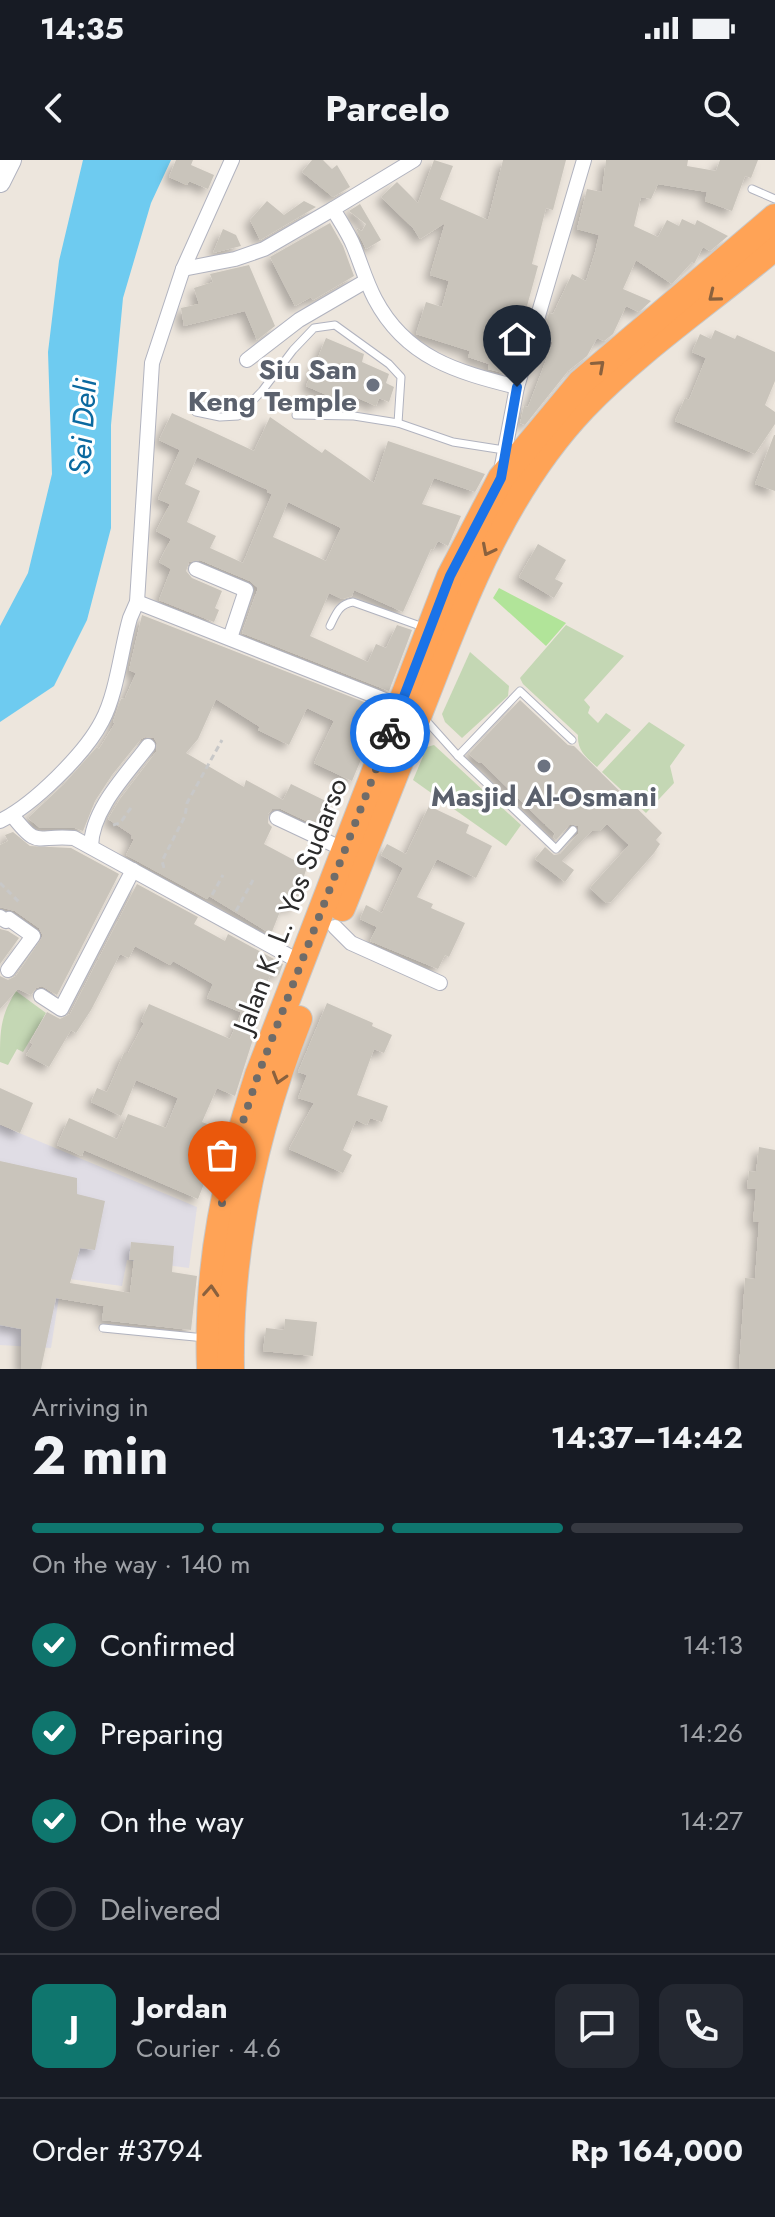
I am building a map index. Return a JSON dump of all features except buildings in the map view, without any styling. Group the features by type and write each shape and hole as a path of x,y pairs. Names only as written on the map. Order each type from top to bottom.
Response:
{"highway":[{"name":"Jalan K. L. Yos Sudarso","path":"210,1369 220,1339 248,1182 290,1043 335,927 410,710 429,629 450,576 501,478 580,383 775,217"},
{"name":"Jalan K. L. Yos Sudarso","path":"231,1369 220,1339 211,1284 218,1226 234,1149 258,1075 345,850 471,582 510,506 543,457 584,407 775,247"}],"street":[{"path":"232,160 183,269 152,363 137,602 103,720 64,771 6,818 29,837 74,838 91,846 302,963"},
{"path":"183,269 235,259 264,249 414,160"},
{"path":"510,506 501,478 517,387 584,160"},
{"path":"333,209 353,244 377,302 416,349 466,374 517,387"},
{"path":"247,360 299,320 366,281"},
{"path":"196,569 246,590 230,638"},
{"path":"137,602 410,710"},
{"path":"91,846 91,836 100,812 148,746"},
{"path":"277,818 345,850"},
{"path":"41,996 61,1009 133,870"},
{"path":"0,917 6,921 9,919 33,936 8,970"},
{"path":"335,927 351,943 440,983"}],"lane":[{"path":"752,189 775,199"},
{"path":"196,412 220,417 238,416 314,328 335,325 389,364 401,377 398,423"},
{"path":"296,415 354,416 398,423 453,442 504,450"},
{"path":"330,626 340,607 353,602 429,629"},
{"path":"458,756 520,691 572,740"},
{"path":"410,710 556,849 573,830"},
{"path":"103,1328 220,1339"}],"path":[{"path":"156,882 165,866 162,861 185,816 187,803 222,740"},
{"path":"205,909 223,875"},
{"path":"229,923 253,880"},
{"path":"0,883 20,903"}],"shaded area":[{"path":"0,1125 197,1207 189,1268 127,1260 122,1286 62,1278 51,1348 0,1345"}],"green space":[{"path":"499,588 566,623 546,646 493,598"},
{"path":"566,625 624,656 584,700 590,707 588,713 598,723 606,713 631,730 597,767 581,749 578,735 520,678"},
{"path":"470,652 509,686 508,696 462,738 445,722 442,714"},
{"path":"649,722 685,745 670,766 674,783 646,813 602,772"},
{"path":"434,745 521,825 506,846 413,780 427,747"},
{"path":"16,991 46,1013 23,1052 17,1049 8,1065 0,1062 1,1032 4,1016"}],"water":[{"name":"Sei Deli","path":"83,160 171,160 151,203 123,298 111,425 111,528 87,620 54,686 0,722 0,626 28,573 52,474 48,352 59,261"}],"way so far":[{"path":"222,1203 234,1149 258,1075 390,733"}],"place":[{"name":"Siu San Keng Temple","path":"373,385"},
{"name":"Masjid Al-Osmani","path":"544,766"}],"route":[{"path":"390,733 450,576 501,478 517,387"}]}
